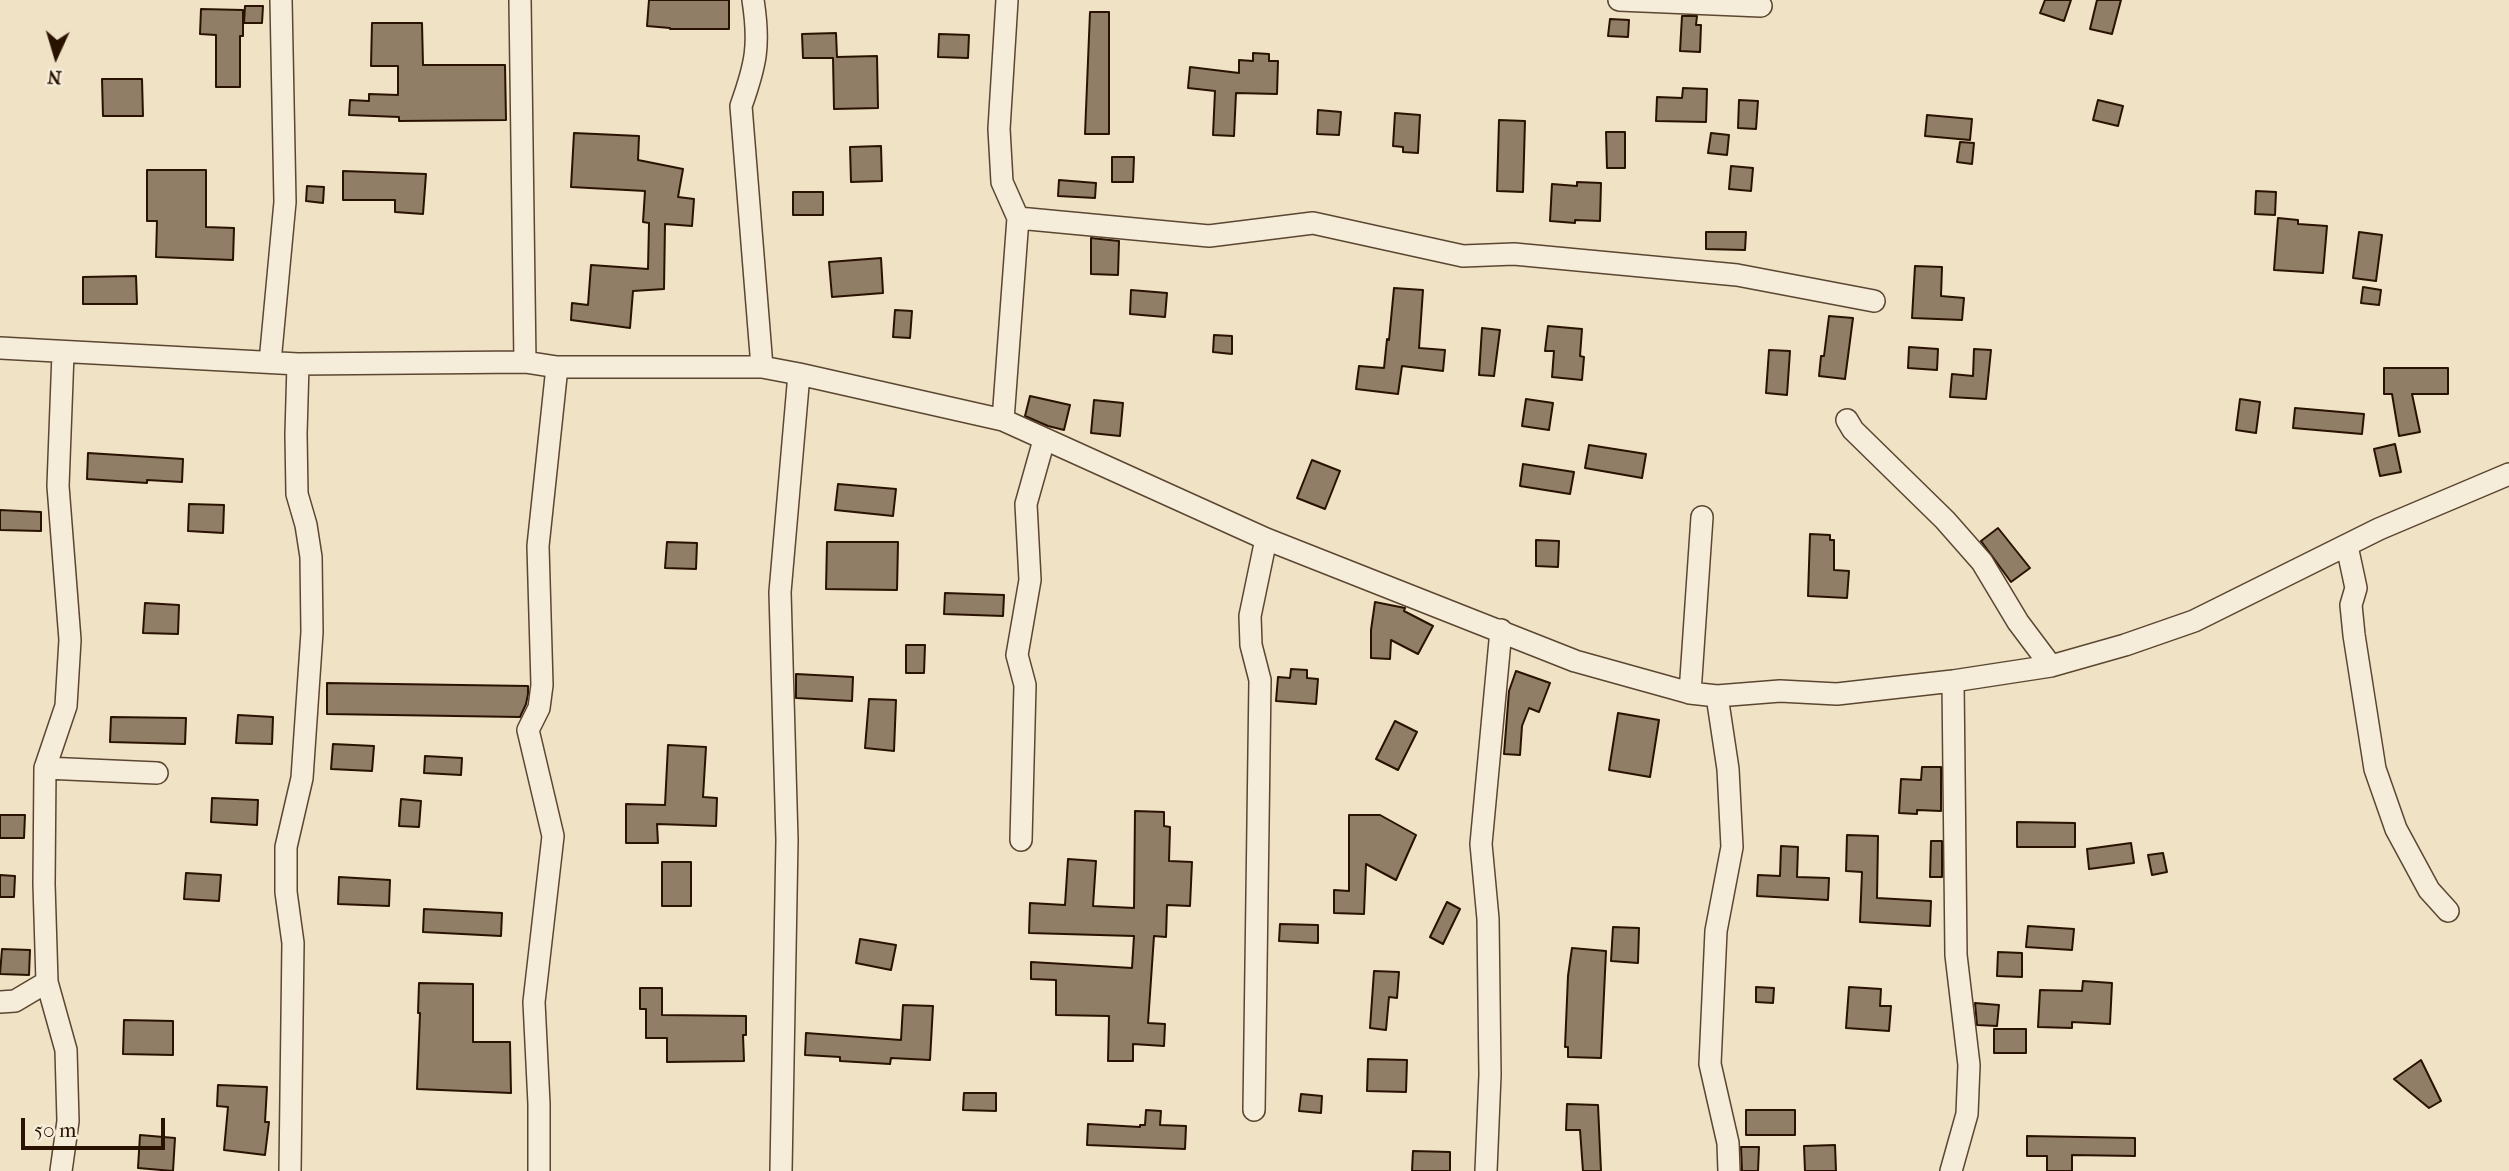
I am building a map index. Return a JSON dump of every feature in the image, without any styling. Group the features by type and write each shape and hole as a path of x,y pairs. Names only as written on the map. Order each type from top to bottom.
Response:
{"street":[{"path":"270,362 285,202 281,0"},
{"path":"520,0 525,362"},
{"path":"753,0 757,51 741,106 762,368"},
{"path":"1003,420 1018,218 1002,182 1001,169 999,129 1007,0"},
{"path":"1619,0 1761,5"},
{"path":"1018,218 1209,236 1313,223 1463,256 1514,254 1737,275 1874,301"},
{"path":"0,348 298,364 525,362 557,367 762,368 799,374 1003,420 1266,539 1575,661 1690,693 1717,696 1780,691 1837,694 1953,681 2051,666 2125,645 2194,621 2379,529 2509,474"},
{"path":"61,1171 68,1121 66,1049 47,982 44,884 45,768 65,706 70,640 58,486 63,353"},
{"path":"289,1171 293,943 286,892 286,847 302,778 312,632 311,557 297,494 298,364"},
{"path":"538,1171 539,1104 534,1002 553,836 528,730 539,708 542,685 538,546 557,367"},
{"path":"781,1171 787,840 780,592 799,374"},
{"path":"1847,420 1853,430 1945,520 1982,562 2018,622 2051,666"},
{"path":"1021,840 1025,685 1017,655 1030,580 1026,504 1044,440"},
{"path":"1690,693 1702,517"},
{"path":"1254,1110 1260,680 1251,645 1250,616 1266,539"},
{"path":"2347,546 2356,588 2351,605 2354,635 2375,769 2396,829 2429,890 2448,911"},
{"path":"1486,1171 1490,1074 1488,919 1481,844 1501,630"},
{"path":"1951,1171 1967,1114 1969,1065 1956,956 1953,681"},
{"path":"1717,696 1728,769 1732,847 1716,931 1710,1064 1728,1143 1729,1171"},
{"path":"45,768 157,773"},
{"path":"0,1002 15,1001 47,982"}],"building":[{"path":"649,0 729,0 729,29 670,29 647,26"},
{"path":"2045,0 2071,0 2064,21 2040,13"},
{"path":"2097,0 2121,0 2112,34 2090,29"},
{"path":"245,6 263,6 262,23 244,23"},
{"path":"201,9 243,10 240,87 216,87 216,35 200,34"},
{"path":"1090,12 1109,12 1109,134 1085,134"},
{"path":"1682,16 1697,16 1696,25 1701,25 1700,52 1680,51"},
{"path":"1610,19 1629,20 1628,37 1608,36"},
{"path":"372,23 422,23 423,65 505,65 506,120 399,121 399,117 349,115 350,100 369,101 369,94 398,95 398,66 371,66"},
{"path":"836,33 837,57 877,56 878,108 834,109 833,58 803,58 802,34"},
{"path":"939,34 969,35 968,58 938,57"},
{"path":"1253,53 1269,54 1269,61 1278,61 1277,94 1236,93 1234,136 1213,135 1215,91 1188,88 1190,67 1239,73 1239,60 1253,61"},
{"path":"102,79 142,79 143,116 103,116"},
{"path":"1683,88 1707,89 1706,122 1656,121 1657,97 1682,98"},
{"path":"1739,100 1758,101 1756,129 1738,128"},
{"path":"2098,100 2123,106 2118,126 2093,120"},
{"path":"1318,110 1341,112 1339,135 1317,134"},
{"path":"1395,113 1420,115 1418,153 1403,152 1403,147 1393,146"},
{"path":"1927,115 1972,119 1970,140 1925,136"},
{"path":"1499,120 1525,121 1523,192 1497,191"},
{"path":"1606,132 1625,132 1625,168 1607,168"},
{"path":"574,133 639,136 638,160 683,169 678,197 694,199 692,226 665,224 664,289 633,291 630,328 571,320 572,303 588,305 591,265 648,269 649,223 643,222 645,191 571,187"},
{"path":"1711,133 1729,135 1727,155 1708,153"},
{"path":"1960,142 1974,143 1972,164 1957,162"},
{"path":"881,146 882,181 851,182 850,147"},
{"path":"1112,157 1134,157 1133,182 1112,182"},
{"path":"1731,166 1753,168 1751,191 1729,189"},
{"path":"147,170 206,170 206,227 234,228 233,260 156,257 157,221 147,221"},
{"path":"343,171 426,174 423,214 395,212 395,200 343,200"},
{"path":"1059,180 1096,183 1095,198 1058,196"},
{"path":"1577,182 1601,183 1600,221 1550,221 1552,184 1577,186"},
{"path":"307,186 324,187 323,203 306,201"},
{"path":"2256,191 2276,192 2275,215 2255,214"},
{"path":"793,192 823,192 823,215 793,215"},
{"path":"2278,218 2298,220 2298,224 2327,226 2323,273 2274,270"},
{"path":"1706,232 1746,232 1745,250 1706,249"},
{"path":"2359,232 2382,235 2376,281 2353,278"},
{"path":"1091,238 1119,241 1118,275 1091,274"},
{"path":"881,258 883,293 832,297 829,262"},
{"path":"1915,266 1942,267 1941,296 1964,298 1962,320 1912,318"},
{"path":"136,276 137,304 83,304 83,277"},
{"path":"2363,287 2381,290 2379,305 2361,303"},
{"path":"1394,288 1423,290 1419,348 1445,350 1443,371 1402,366 1398,394 1356,389 1359,366 1384,368"},
{"path":"1131,290 1167,293 1165,317 1130,314"},
{"path":"895,310 912,311 910,338 893,337"},
{"path":"1829,316 1853,318 1845,379 1819,376"},
{"path":"1548,326 1582,329 1582,380 1552,377 1554,351 1545,351"},
{"path":"1482,328 1500,330 1494,376 1479,375"},
{"path":"1214,335 1232,336 1232,354 1213,352"},
{"path":"1909,347 1938,349 1937,370 1908,368"},
{"path":"1974,349 1991,350 1986,399 1950,397 1952,374 1973,376"},
{"path":"1769,350 1790,351 1787,395 1766,393"},
{"path":"2384,368 2448,368 2448,394 2412,394 2420,432 2399,436 2392,394 2384,394"},
{"path":"1030,396 1070,405 1064,430 1025,416"},
{"path":"1526,399 1553,403 1549,430 1522,426"},
{"path":"2240,399 2260,402 2256,433 2236,430"},
{"path":"1094,400 1123,403 1120,436 1091,433"},
{"path":"2295,408 2364,414 2362,434 2293,428"},
{"path":"2395,444 2401,472 2380,476 2374,449"},
{"path":"1589,445 1646,454 1642,478 1585,468"},
{"path":"88,453 183,459 182,482 147,480 147,483 87,479"},
{"path":"1312,460 1340,471 1325,509 1297,498"},
{"path":"1523,464 1574,472 1570,494 1520,486"},
{"path":"838,484 896,489 893,516 835,510"},
{"path":"189,504 224,505 223,533 188,531"},
{"path":"0,510 41,512 41,531 0,530"},
{"path":"1998,528 2030,568 2011,582 1981,541"},
{"path":"1810,534 1830,535 1830,540 1834,540 1834,570 1849,571 1847,598 1808,596"},
{"path":"1536,540 1559,541 1558,567 1536,566"},
{"path":"667,542 697,543 696,569 665,568"},
{"path":"827,542 898,542 897,590 826,589"},
{"path":"945,593 1004,595 1003,616 944,614"},
{"path":"1375,602 1405,608 1404,611 1433,626 1418,654 1391,640 1390,659 1371,658"},
{"path":"145,603 179,605 178,634 143,633"},
{"path":"906,645 925,645 924,673 906,673"},
{"path":"1291,669 1307,670 1307,678 1318,679 1316,704 1276,701 1278,677 1290,678"},
{"path":"1516,671 1550,683 1539,712 1529,708 1522,726 1520,755 1504,754 1509,691"},
{"path":"796,674 853,677 852,701 796,698"},
{"path":"327,683 528,686 528,694 520,717 327,714"},
{"path":"869,699 896,700 894,751 865,748"},
{"path":"1618,713 1659,720 1650,777 1609,770"},
{"path":"238,715 273,717 272,744 236,743"},
{"path":"111,717 186,718 185,744 110,742"},
{"path":"1395,721 1417,732 1398,770 1376,759"},
{"path":"333,744 374,746 372,771 331,769"},
{"path":"668,745 706,747 703,797 717,798 716,826 657,824 658,843 626,843 626,804 665,805"},
{"path":"425,756 462,758 461,775 424,773"},
{"path":"1922,767 1941,767 1941,811 1917,810 1917,814 1899,813 1901,779 1921,780"},
{"path":"212,798 258,800 257,825 211,822"},
{"path":"401,799 421,801 419,827 399,826"},
{"path":"1135,811 1164,812 1164,826 1170,827 1169,861 1192,862 1190,906 1167,905 1166,937 1154,936 1148,1023 1165,1024 1164,1046 1133,1044 1133,1061 1108,1061 1109,1016 1056,1015 1056,980 1031,979 1031,962 1132,968 1134,936 1029,933 1030,903 1065,905 1068,859 1096,861 1093,906 1134,908"},
{"path":"0,815 25,815 24,838 0,838"},
{"path":"1349,815 1380,815 1416,835 1396,880 1366,864 1364,914 1334,913 1334,890 1349,891"},
{"path":"2017,822 2075,823 2075,847 2017,847"},
{"path":"1847,835 1878,836 1877,898 1931,901 1930,926 1860,922 1862,872 1846,871"},
{"path":"1931,841 1942,841 1942,877 1930,877"},
{"path":"2131,843 2134,863 2089,869 2087,849"},
{"path":"1781,846 1798,847 1797,877 1829,878 1828,900 1757,896 1758,875 1780,876"},
{"path":"2163,853 2167,872 2152,875 2148,855"},
{"path":"662,862 691,862 691,906 662,906"},
{"path":"186,873 221,875 219,901 184,899"},
{"path":"0,875 15,876 14,897 0,897"},
{"path":"339,877 390,880 389,906 338,904"},
{"path":"1447,902 1460,909 1443,944 1430,937"},
{"path":"424,909 502,913 501,936 423,932"},
{"path":"1280,924 1318,925 1318,943 1279,941"},
{"path":"2028,926 2074,929 2072,950 2026,947"},
{"path":"1613,927 1639,928 1638,963 1611,961"},
{"path":"860,939 896,945 891,970 856,963"},
{"path":"1572,948 1606,951 1601,1058 1568,1057 1568,1047 1565,1047"},
{"path":"2,949 30,950 29,975 0,974"},
{"path":"1998,952 2022,953 2022,977 1997,976"},
{"path":"1374,971 1399,972 1397,998 1389,997 1386,1030 1370,1028"},
{"path":"2083,981 2112,983 2110,1024 2072,1022 2072,1028 2038,1027 2040,990 2082,991"},
{"path":"419,983 473,984 473,1042 510,1042 511,1093 417,1089"},
{"path":"1756,987 1774,988 1773,1003 1756,1002"},
{"path":"1849,987 1881,989 1880,1006 1891,1006 1889,1031 1846,1028"},
{"path":"640,988 662,988 662,1015 746,1016 746,1035 743,1035 744,1061 667,1062 667,1038 646,1038 646,1009 640,1009"},
{"path":"1975,1003 1999,1005 1997,1026 1977,1025"},
{"path":"903,1005 933,1006 930,1060 891,1058 890,1064 840,1061 840,1057 805,1055 806,1033 901,1040"},
{"path":"124,1020 173,1021 173,1055 123,1054"},
{"path":"1994,1029 2026,1029 2026,1053 1994,1053"},
{"path":"1368,1059 1407,1060 1406,1092 1367,1091"},
{"path":"2421,1060 2441,1101 2429,1108 2394,1079"},
{"path":"218,1085 267,1087 265,1122 269,1122 265,1155 224,1150 228,1107 217,1106"},
{"path":"964,1093 996,1093 996,1111 963,1110"},
{"path":"1301,1094 1322,1096 1321,1113 1299,1111"},
{"path":"1567,1104 1598,1105 1601,1171 1583,1171 1580,1130 1566,1130"},
{"path":"1146,1110 1161,1111 1160,1125 1186,1126 1185,1149 1087,1145 1088,1124 1140,1127 1145,1125"},
{"path":"1746,1110 1795,1110 1795,1135 1746,1135"},
{"path":"140,1135 175,1138 173,1171 138,1168"},
{"path":"2027,1136 2135,1138 2135,1156 2072,1155 2072,1171 2047,1171 2047,1156 2027,1156"},
{"path":"1835,1145 1836,1171 1805,1171 1804,1146"},
{"path":"1741,1147 1759,1147 1758,1171 1742,1171"},
{"path":"1413,1151 1450,1152 1450,1171 1412,1171"}]}
